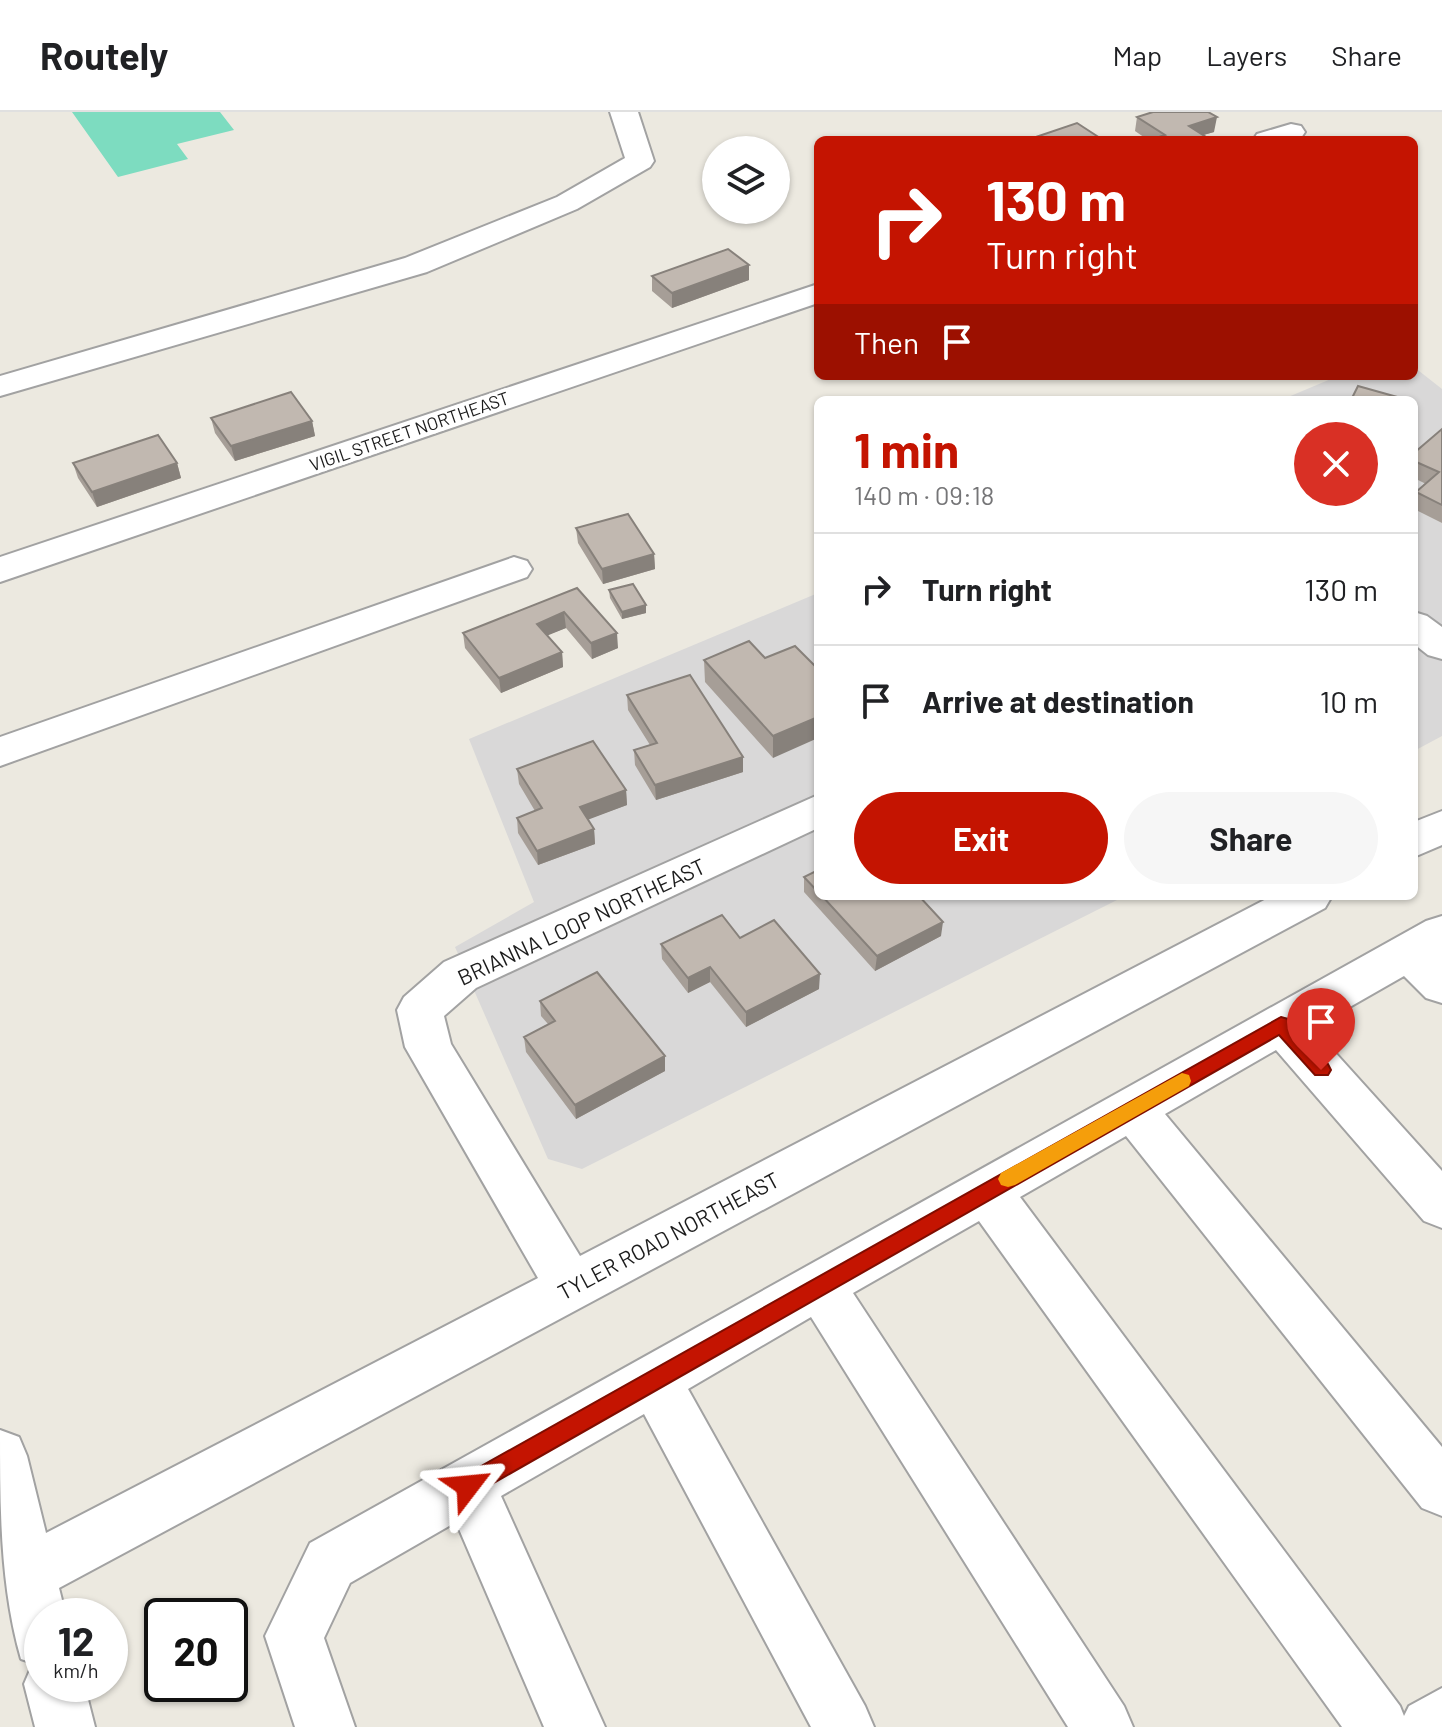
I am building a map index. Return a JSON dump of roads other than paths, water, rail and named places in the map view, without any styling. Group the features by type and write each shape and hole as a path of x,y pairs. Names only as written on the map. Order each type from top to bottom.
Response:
{"street":[{"path":"0,386 416,265 567,203 640,161 624,112"},
{"name":"VIGIL STREET NORTHEAST","path":"0,570 814,294"},
{"path":"0,752 514,569"},
{"path":"1418,628 1442,646"},
{"name":"BRIANNA LOOP NORTHEAST","path":"570,1286 428,1047 420,1010 460,975 814,812"},
{"path":"1418,839 1442,826"},
{"name":"TYLER ROAD NORTHEAST","path":"25,1575 1302,900"},
{"path":"325,1727 294,1636 330,1563 1281,1024 1431,957"},
{"path":"1281,1024 1442,1206"},
{"path":"1132,1109 1442,1489"},
{"path":"986,1191 1379,1727"},
{"path":"820,1286 1103,1727"},
{"path":"654,1380 844,1727"},
{"path":"0,1456 31,1598"},
{"path":"468,1486 575,1727"},
{"path":"59,1702 65,1727"},
{"path":"1430,1727 1442,1718"}]}
